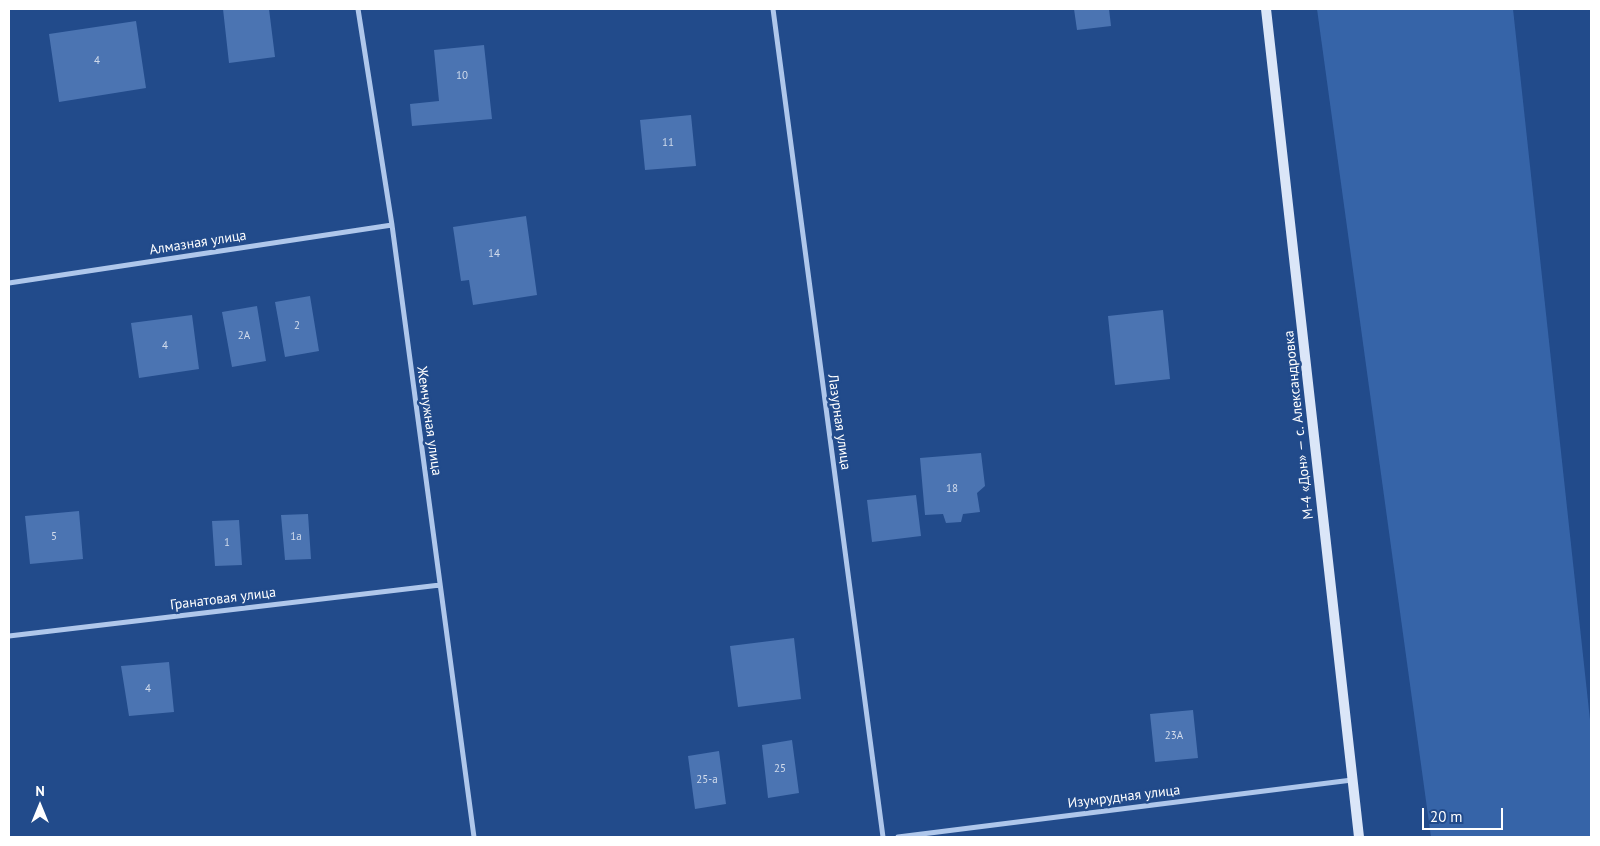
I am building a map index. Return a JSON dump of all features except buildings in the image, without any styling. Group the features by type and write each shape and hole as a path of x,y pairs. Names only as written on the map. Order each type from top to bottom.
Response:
{"main road":[{"name":"М-4 «Дон» — с. Александровка","path":"1266,9 1359,837"}],"street":[{"name":"Жемчужная улица","path":"358,9 392,225 474,837"},
{"name":"Лазурная улица","path":"774,9 883,837"},
{"name":"Алмазная улица","path":"9,283 392,225"},
{"name":"Гранатовая улица","path":"9,636 440,585"},
{"name":"Изумрудная улица","path":"898,837 1352,780"}],"shaded area":[{"path":"1317,9 1513,9 1591,729 1591,837 1431,837"}]}
